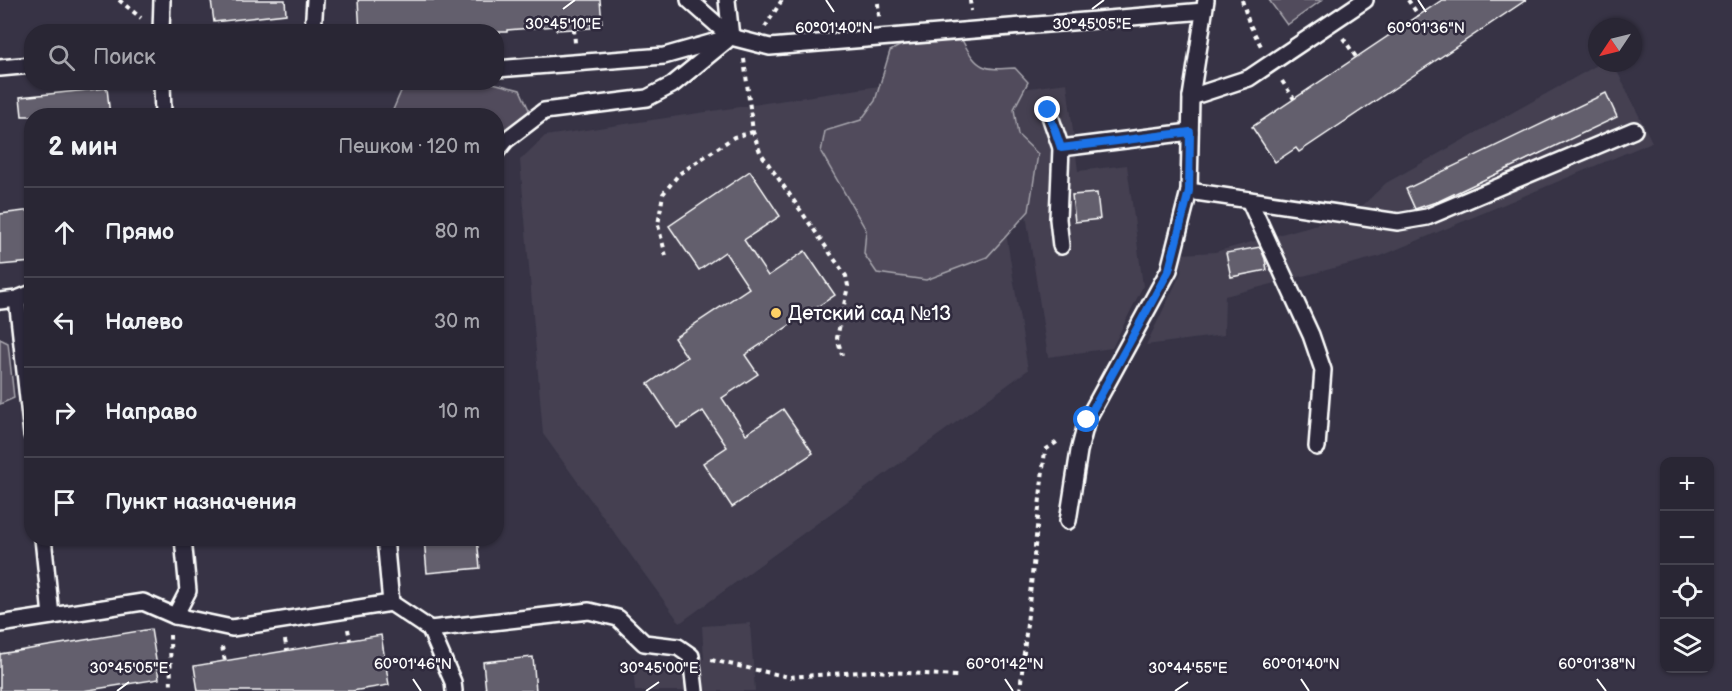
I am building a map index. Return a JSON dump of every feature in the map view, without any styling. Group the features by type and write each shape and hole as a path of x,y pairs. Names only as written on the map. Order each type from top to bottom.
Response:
{"lane":[{"path":"161,24 162,0"},
{"path":"314,24 315,0"},
{"path":"690,0 731,37 770,47 1205,5 1191,97 1189,191 1169,270 1087,420 1079,451 1068,521"},
{"path":"727,0 731,37"},
{"path":"1191,97 1249,78 1365,0"},
{"path":"504,68 664,57 731,37"},
{"path":"504,142 544,111 647,98 672,85 731,37"},
{"path":"0,68 24,66"},
{"path":"162,90 163,108"},
{"path":"1048,110 1061,148 1058,219 1061,246"},
{"path":"1189,191 1398,222 1426,218 1634,130"},
{"path":"1061,148 1190,132"},
{"path":"1248,200 1311,335 1323,370 1317,447"},
{"path":"0,300 24,296"},
{"path":"17,299 24,362"},
{"path":"44,546 51,616"},
{"path":"175,616 188,591 184,546"},
{"path":"386,546 391,603"},
{"path":"0,624 143,602 175,616 232,628 391,603 430,629 453,682 454,691"},
{"path":"430,629 589,611 618,618 644,643 678,647 691,656 695,691"}],"path":[{"path":"764,30 782,0"},
{"path":"1242,0 1249,23 1270,64"},
{"path":"1408,0 1419,16"},
{"path":"574,29 575,44"},
{"path":"743,55 753,132 760,152 846,276 848,286 837,338 842,355"},
{"path":"666,256 658,225 663,194 679,174 734,137 753,132"},
{"path":"1020,691 1045,450 1087,420"},
{"path":"171,691 169,641 175,616"},
{"path":"691,656 789,677 874,671 957,676"}],"shaded area":[{"path":"1269,0 1322,0 1287,25"},
{"path":"962,40 977,63 995,69 1015,68 1028,82 1014,109 1018,135 1038,154 1029,211 987,257 926,280 877,273 864,254 866,230 821,152 825,131 861,120 875,101 890,51 907,42"},
{"path":"1588,70 1617,72 1652,142 1381,256 1225,296 1224,335 1146,345 1181,273 1182,254 1215,252 1354,214 1386,183"},
{"name":"Детский сад №13","path":"980,71 1028,370 680,623 543,434 520,160 545,136"},
{"path":"1067,83 1078,171 1127,165 1143,286 1112,348 1048,357 1007,91"},
{"path":"504,86 520,90 530,112 504,130 504,108 394,108 402,90 504,90"},
{"path":"0,339 8,343 14,398 0,404"},
{"path":"750,623 755,691 635,691 633,664 704,659 702,626"}],"building":[{"path":"211,0 285,0 286,14 214,22"},
{"path":"358,0 600,0 602,23 591,23 591,28 556,30 556,26 507,30 507,32 504,32 504,24 360,24"},
{"path":"1442,0 1526,0 1299,152 1296,148 1275,162 1252,127"},
{"path":"107,90 109,108 24,108 24,116 22,116 20,97"},
{"path":"1606,93 1617,117 1439,201 1415,209 1406,189"},
{"path":"750,171 780,216 744,240 768,276 805,251 835,295 745,355 758,374 722,398 746,434 783,409 813,453 732,507 703,463 727,447 703,411 677,428 648,384 687,357 674,338 749,288 725,252 699,270 669,226"},
{"path":"1097,193 1100,219 1075,222 1072,195"},
{"path":"24,211 24,263 0,265 0,214"},
{"path":"1260,247 1267,270 1231,277 1226,253"},
{"path":"425,546 478,546 480,568 427,573"},
{"path":"151,629 159,679 83,691 0,691 0,654"},
{"path":"381,635 389,685 352,691 198,691 194,666"},
{"path":"533,657 536,691 486,691 483,662"}],"place":[{"name":"Детский сад №13","path":"776,313"}],"route":[{"path":"1048,110 1061,148 1190,132 1189,191 1169,270 1087,420"}]}
